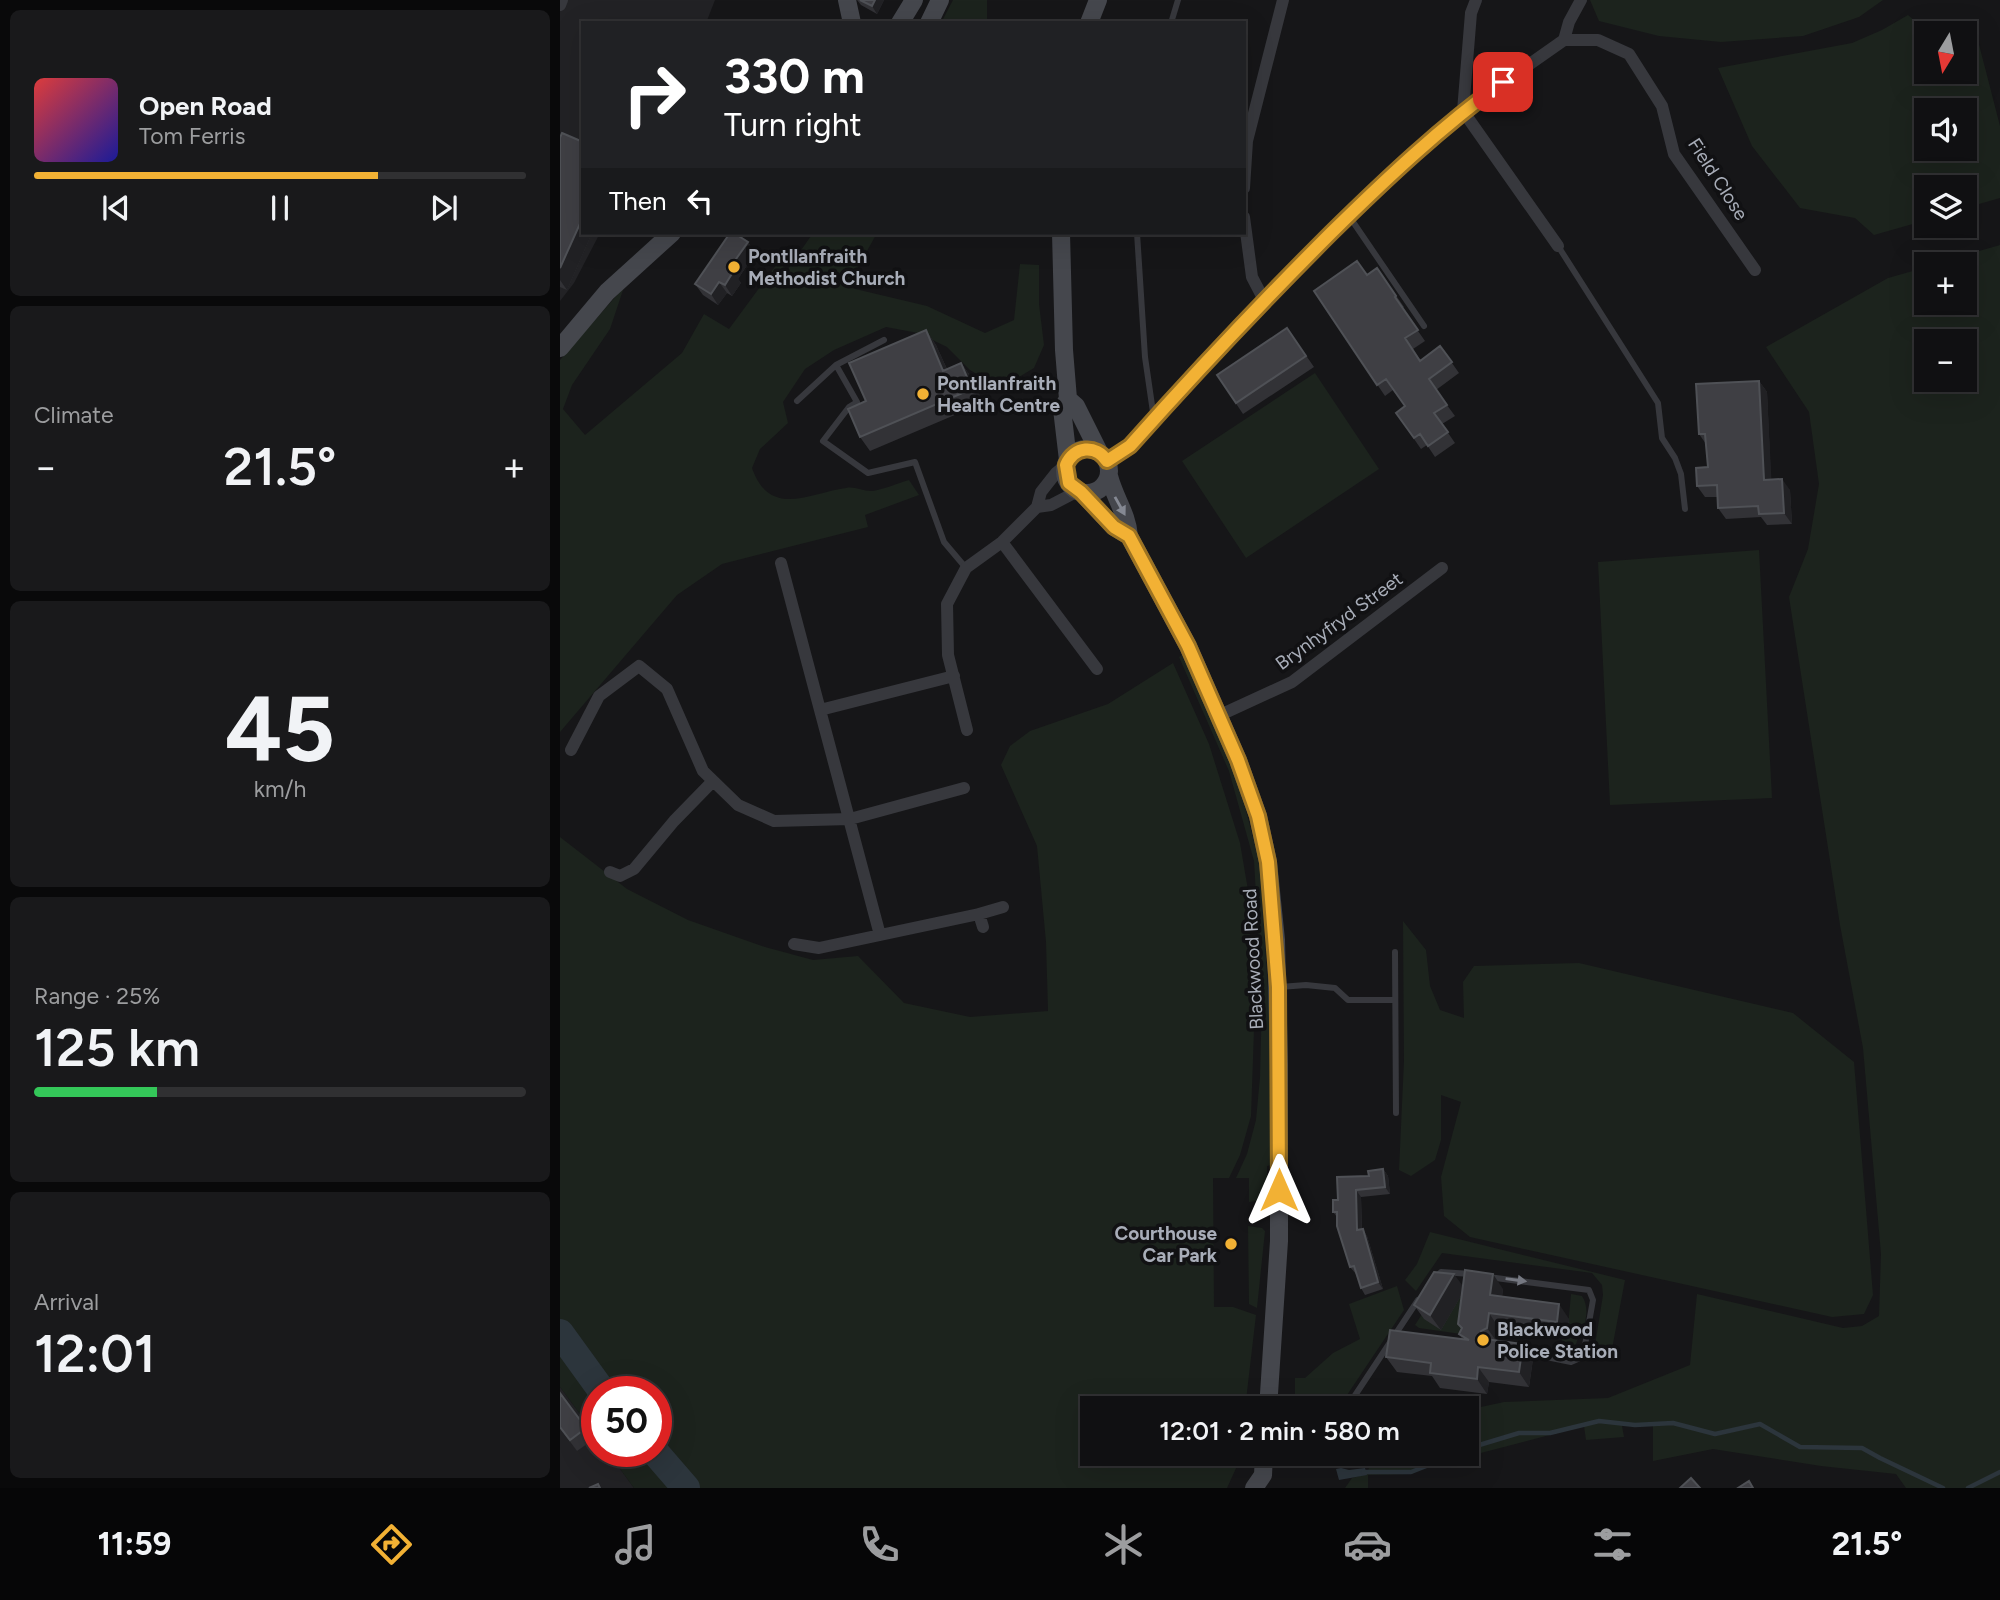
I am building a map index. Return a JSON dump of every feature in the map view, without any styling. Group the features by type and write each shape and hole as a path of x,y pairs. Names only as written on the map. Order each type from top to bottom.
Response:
{"main road":[{"path":"847,0 852,21"},
{"path":"901,21 915,0"},
{"path":"930,21 940,0"},
{"path":"1090,21 1098,0"},
{"path":"560,348 607,292 670,235"},
{"name":"Blackwood Road","path":"1061,235 1063,350 1068,399 1062,409 1067,463"},
{"name":"Blackwood Road","path":"1068,399 1076,407 1105,463 1113,493 1128,519 1129,536 1188,646 1238,760 1258,816 1268,862 1278,987 1279,1241 1269,1396"},
{"path":"1082,449 1105,463 1101,488 1088,492 1080,491 1069,483 1067,463 1082,449"},
{"name":"Blackwood Road","path":"1080,491 1114,527 1129,536"},
{"path":"1262,1484 1263,1466"}],"street":[{"path":"1246,157 1247,141 1283,0"},
{"path":"1476,0 1471,13 1463,111 1558,246"},
{"path":"1105,463 1130,446 1264,300 1392,173 1463,111 1564,40 1569,22 1581,0"},
{"name":"Field Close","path":"1564,40 1598,40 1629,54 1662,106 1675,154 1755,270"},
{"path":"1246,233 1252,277 1264,300"},
{"path":"967,730 948,655 947,604 966,568 1002,542 1037,507 1041,492 1067,463"},
{"path":"1037,507 1051,505 1080,491"},
{"path":"1002,542 1097,669"},
{"path":"781,563 880,936"},
{"name":"Brynhyfryd Street","path":"1218,716 1292,682 1442,568"},
{"path":"571,750 599,696 639,666 667,689 703,771 738,805 775,821 850,819 964,788"},
{"path":"820,710 954,676"},
{"path":"610,872 620,876 634,869 674,821 713,781"},
{"path":"794,944 819,948 1003,907"},
{"path":"979,914 983,927"}],"lane":[{"path":"1172,21 1178,0"},
{"path":"1349,216 1424,326"},
{"path":"1137,235 1146,357 1154,419"},
{"path":"1558,246 1658,403 1662,438 1675,458 1681,474 1685,509"},
{"path":"797,401 836,365 884,341"},
{"path":"836,365 857,402 849,407 823,441 868,473 915,462 944,542 966,568"},
{"path":"1395,952 1396,1113"},
{"path":"1278,987 1306,985 1335,988 1348,1000 1395,1000"},
{"path":"1429,1285 1441,1272 1454,1272 1589,1290 1593,1300 1586,1345 1580,1357 1572,1362 1518,1351"},
{"path":"1356,1396 1401,1334 1422,1294"}],"shaded area":[{"path":"560,0 715,0 707,21 581,21 581,235 599,235 574,283 560,301"},
{"path":"953,0 987,0 987,21 942,21"},
{"path":"1590,0 1883,0 1859,17 1803,36 1721,42 1659,36 1599,21"},
{"path":"1908,15 1915,21 1914,84 1978,84 1978,41 2000,126 2000,198 1977,205 1977,175 1914,175 1914,224 1874,235 1855,218 1800,208 1752,146 1718,68 1852,43"},
{"path":"812,235 876,235 847,287 927,306 985,333 1014,320 1020,264 1039,265 1039,304 1044,345 1034,368 1009,383 992,383 970,370 947,347 918,333 886,327 834,350 805,369 783,402 788,423 760,449 752,468 760,484 769,493 792,499 849,488 873,491 909,480 919,495 865,515 868,527 722,564 677,595 560,732 560,360 624,287 610,329 572,385 563,409 585,435 682,353 704,314 729,329 777,264 788,269"},
{"path":"2000,245 2000,1488 1906,1488 1896,1474 1821,1466 1713,1449 1653,1461 1653,1424 1622,1426 1624,1437 1586,1440 1584,1426 1479,1453 1479,1407 1504,1402 1608,1398 1690,1365 1697,1294 1843,1328 1862,1326 1879,1316 1881,1254 1863,1048 1840,925 1789,597 1808,549 1819,484 1809,412 1766,347 1888,278 1914,271 1914,315 1977,315 1976,252"},
{"path":"1315,373 1379,469 1246,558 1182,461"},
{"path":"1759,550 1772,798 1610,805 1598,562"},
{"path":"1182,655 1228,756 1260,864 1270,1021 1272,1165 1267,1166 1265,1200 1249,1202 1249,1178 1236,1178 1247,1154 1256,1120 1260,1077 1262,999 1254,861 1229,771 1179,657"},
{"path":"1173,663 1209,744 1240,843 1248,890 1254,1030 1251,1116 1240,1155 1229,1178 1213,1178 1214,1307 1233,1307 1256,1315 1247,1396 1080,1396 1080,1466 1237,1466 1227,1488 634,1488 619,1467 672,1467 672,1376 581,1376 581,1415 560,1387 560,837 627,889 688,920 765,947 813,960 858,956 904,1003 970,1017 1048,1011 1046,942 1037,846 1001,765 1010,746 1030,731 1108,704"},
{"path":"1403,921 1426,950 1430,986 1440,1010 1464,1018 1463,982 1474,966 1579,963 1793,1013 1854,1062 1873,1295 1864,1314 1832,1317 1470,1237 1444,1216 1441,1177 1461,1102 1441,1095 1441,1140 1435,1160 1411,1176 1399,1170 1404,1061"},
{"path":"1248,1226 1265,1231 1257,1308 1249,1304"},
{"path":"1430,1232 1625,1280 1612,1349 1595,1345 1603,1295 1602,1285 1592,1273 1442,1253 1416,1291 1405,1280 1417,1264"},
{"path":"1442,1283 1440,1330 1460,1296 1473,1297 1468,1335 1419,1328 1415,1325"},
{"path":"1397,1286 1404,1310 1346,1396 1295,1396 1295,1378 1305,1378 1333,1353 1360,1339 1349,1304"},
{"path":"1571,1294 1582,1296 1586,1312 1584,1329 1581,1329 1576,1344 1568,1348 1564,1347 1561,1336 1567,1337"},
{"path":"560,1387 581,1415 581,1467 619,1467 634,1488 560,1488"},
{"path":"1369,1466 1431,1466 1412,1474 1368,1475 1368,1488 1345,1488 1352,1478 1367,1474"},
{"path":"1365,1468 1367,1475 1339,1480 1336,1469"}],"building":[{"path":"860,0 875,0 872,6"},
{"path":"562,133 581,141 581,221 560,268"},
{"path":"729,235 737,235 748,242 729,269 733,272 725,285 719,282 711,294 695,284"},
{"path":"1357,261 1367,275 1377,268 1418,330 1405,338 1420,361 1440,346 1452,362 1429,379 1447,405 1434,413 1448,432 1428,446 1420,434 1414,438 1396,413 1405,406 1386,379 1377,385 1314,291"},
{"path":"1287,328 1306,356 1236,403 1217,375"},
{"name":"Pontllanfraith Health Centre","path":"926,330 943,371 961,363 972,389 860,437 848,409 866,401 849,363"},
{"path":"1759,381 1764,480 1782,479 1784,513 1759,514 1758,506 1718,508 1717,485 1697,486 1696,468 1708,467 1705,434 1699,434 1696,384"},
{"path":"1383,1169 1385,1187 1356,1190 1357,1230 1363,1229 1378,1282 1361,1288 1354,1266 1350,1267 1337,1226 1337,1212 1333,1212 1333,1200 1338,1200 1337,1177 1369,1176 1368,1171"},
{"path":"1465,1270 1493,1274 1490,1295 1559,1304 1557,1322 1489,1313 1487,1328 1481,1331 1481,1336 1485,1339 1523,1344 1519,1372 1478,1367 1477,1379 1430,1373 1431,1363 1386,1357 1390,1330 1469,1340 1459,1334 1462,1328 1458,1324"},
{"path":"1434,1272 1454,1274 1430,1315 1414,1305"},
{"path":"560,1393 581,1421 581,1432 570,1440 560,1427"},
{"path":"1691,1478 1700,1488 1680,1488"},
{"path":"1749,1481 1753,1488 1738,1488"}],"waterway":[{"path":"560,1333 591,1376"},
{"path":"1479,1445 1519,1433 1550,1433 1599,1421 1635,1425 1673,1423 1715,1434 1760,1424 1800,1447 1862,1448 1943,1488"},
{"path":"1363,1472 1411,1472 1426,1466"},
{"path":"668,1467 686,1488"},
{"path":"1968,1488 2000,1472"}],"place":[{"name":"Pontllanfraith Methodist Church","path":"734,267"},
{"name":"Pontllanfraith Health Centre","path":"923,394"},
{"name":"Courthouse Car Park","path":"1231,1244"},
{"name":"Blackwood Police Station","path":"1483,1340"}],"route":[{"path":"1279,1190 1276,940 1268,862 1258,816 1238,760 1188,646 1129,536 1114,527 1069,483 1066,465 1074,453 1082,449 1099,452 1107,461 1130,446 1222,343 1392,173 1463,111 1503,82"}]}
